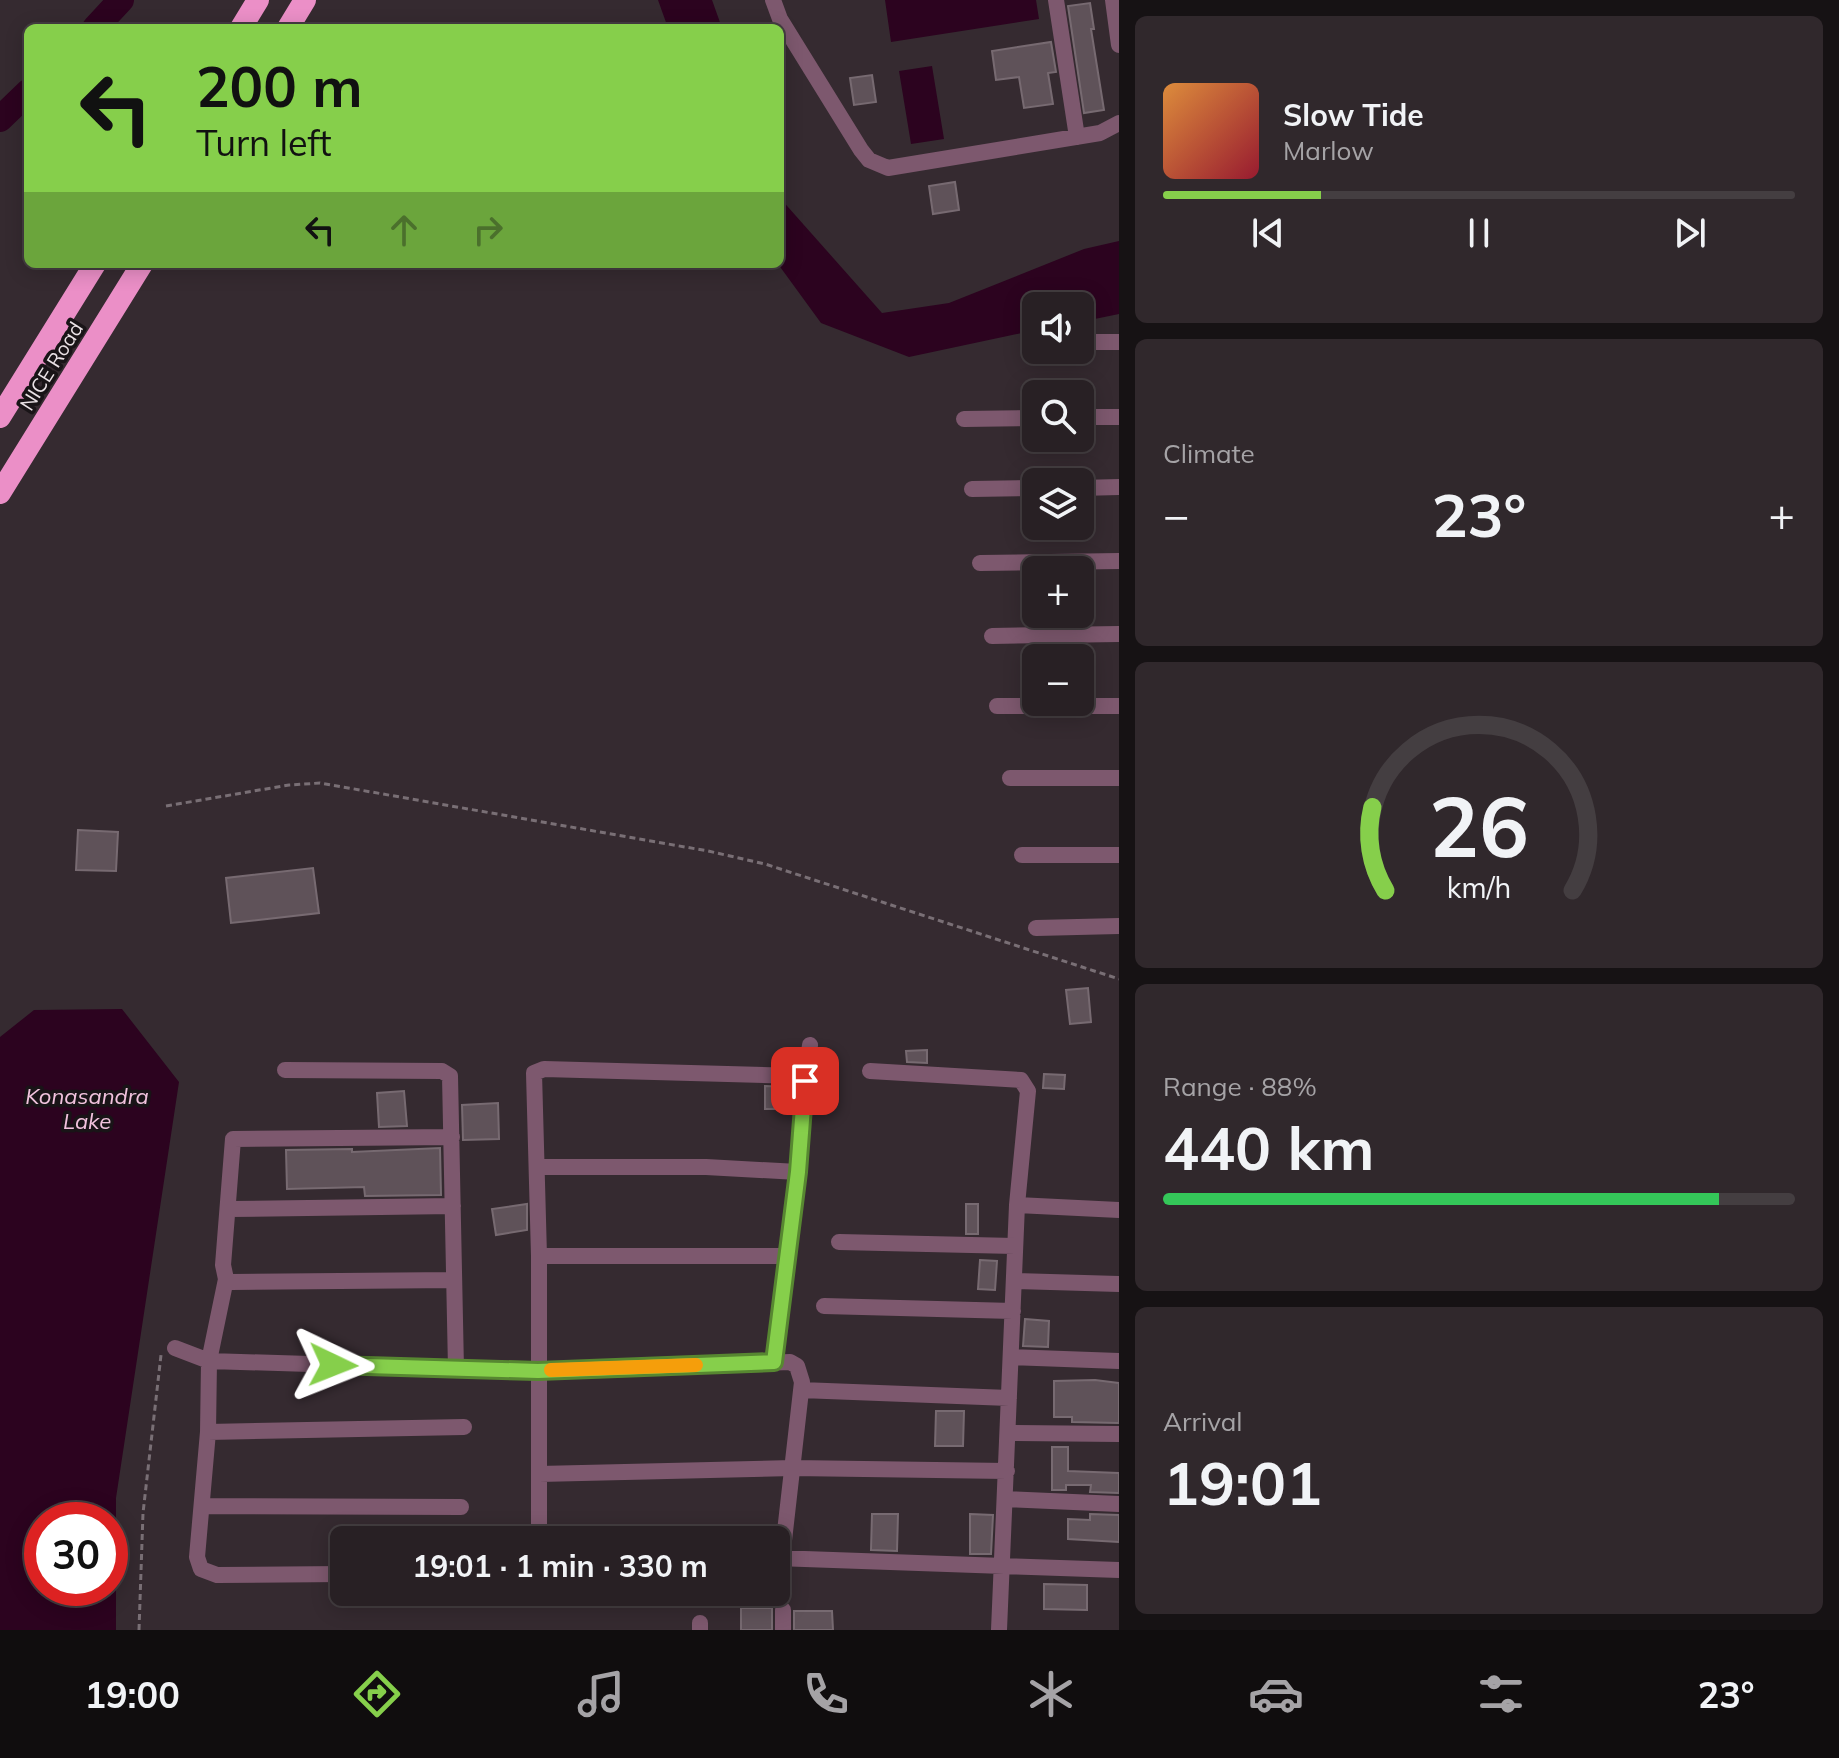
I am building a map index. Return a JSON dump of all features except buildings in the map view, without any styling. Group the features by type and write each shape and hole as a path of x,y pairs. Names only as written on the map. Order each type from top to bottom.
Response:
{"highway":[{"path":"243,24 258,0"},
{"path":"290,24 305,0"},
{"name":"NICE Road","path":"0,417 93,268"},
{"name":"NICE Road","path":"0,493 140,268"}],"street":[{"path":"773,0 783,24"},
{"path":"1056,0 1077,137"},
{"path":"1113,0 1119,45"},
{"path":"784,25 861,150 877,166 888,168 1077,137 1109,131 1119,123"},
{"path":"1094,342 1119,342"},
{"path":"1094,417 1119,417"},
{"path":"964,419 1022,418"},
{"path":"1094,488 1119,487"},
{"path":"972,489 1022,488"},
{"path":"980,563 1119,561"},
{"path":"992,636 1119,634"},
{"path":"997,706 1119,706"},
{"path":"1010,778 1119,778"},
{"path":"1022,855 1119,855"},
{"path":"1036,928 1119,926"},
{"path":"774,1362 798,1172 810,1045"},
{"path":"285,1070 447,1072 453,1081 456,1369"},
{"path":"539,1526 538,1167 532,1077 537,1071 800,1076 805,1081"},
{"path":"870,1071 1021,1080 1030,1100 1017,1205 999,1630"},
{"path":"330,1574 217,1575 201,1569 197,1557 208,1432 209,1361 226,1279 223,1265 230,1209 233,1139 452,1137"},
{"path":"538,1167 706,1167 798,1172"},
{"path":"1017,1205 1119,1210"},
{"path":"230,1209 453,1206"},
{"path":"839,1242 1015,1246"},
{"path":"539,1256 788,1256"},
{"path":"226,1279 231,1282 454,1280"},
{"path":"1014,1281 1119,1284"},
{"path":"824,1306 1013,1311"},
{"path":"175,1348 209,1361 456,1369 538,1371 774,1362 797,1366 801,1390 784,1526"},
{"path":"1011,1357 1119,1361"},
{"path":"801,1390 1009,1398"},
{"path":"208,1432 464,1427"},
{"path":"1008,1433 1119,1434"},
{"path":"539,1474 793,1468 1007,1471"},
{"path":"1005,1499 1119,1504"},
{"path":"202,1506 461,1507"},
{"path":"790,1558 1119,1570"},
{"path":"783,1610 783,1630"}],"path":[{"path":"166,806 289,785 320,783 708,851 765,864 1119,979"},
{"path":"139,1630 143,1513 161,1354 175,1348"}],"water":[{"path":"658,0 712,0 721,24 667,24"},
{"path":"885,0 1036,0 1039,19 891,42"},
{"path":"932,66 944,139 911,144 899,71"},
{"path":"784,203 882,313 949,303 1084,249 1119,241 1119,314 1094,319 1094,292 1022,292 1022,333 909,357 821,323 781,268 784,268"},
{"name":"Konasandra Lake","path":"122,1009 179,1082 116,1502 24,1502 24,1606 116,1606 116,1630 0,1630 0,1037 34,1010"}],"waterway":[{"path":"99,24 121,0"},
{"path":"0,119 24,96"}],"slow traffic":[{"path":"551,1370 696,1365"}],"route":[{"path":"333,1365 538,1371 774,1362 798,1172 805,1081"}]}
